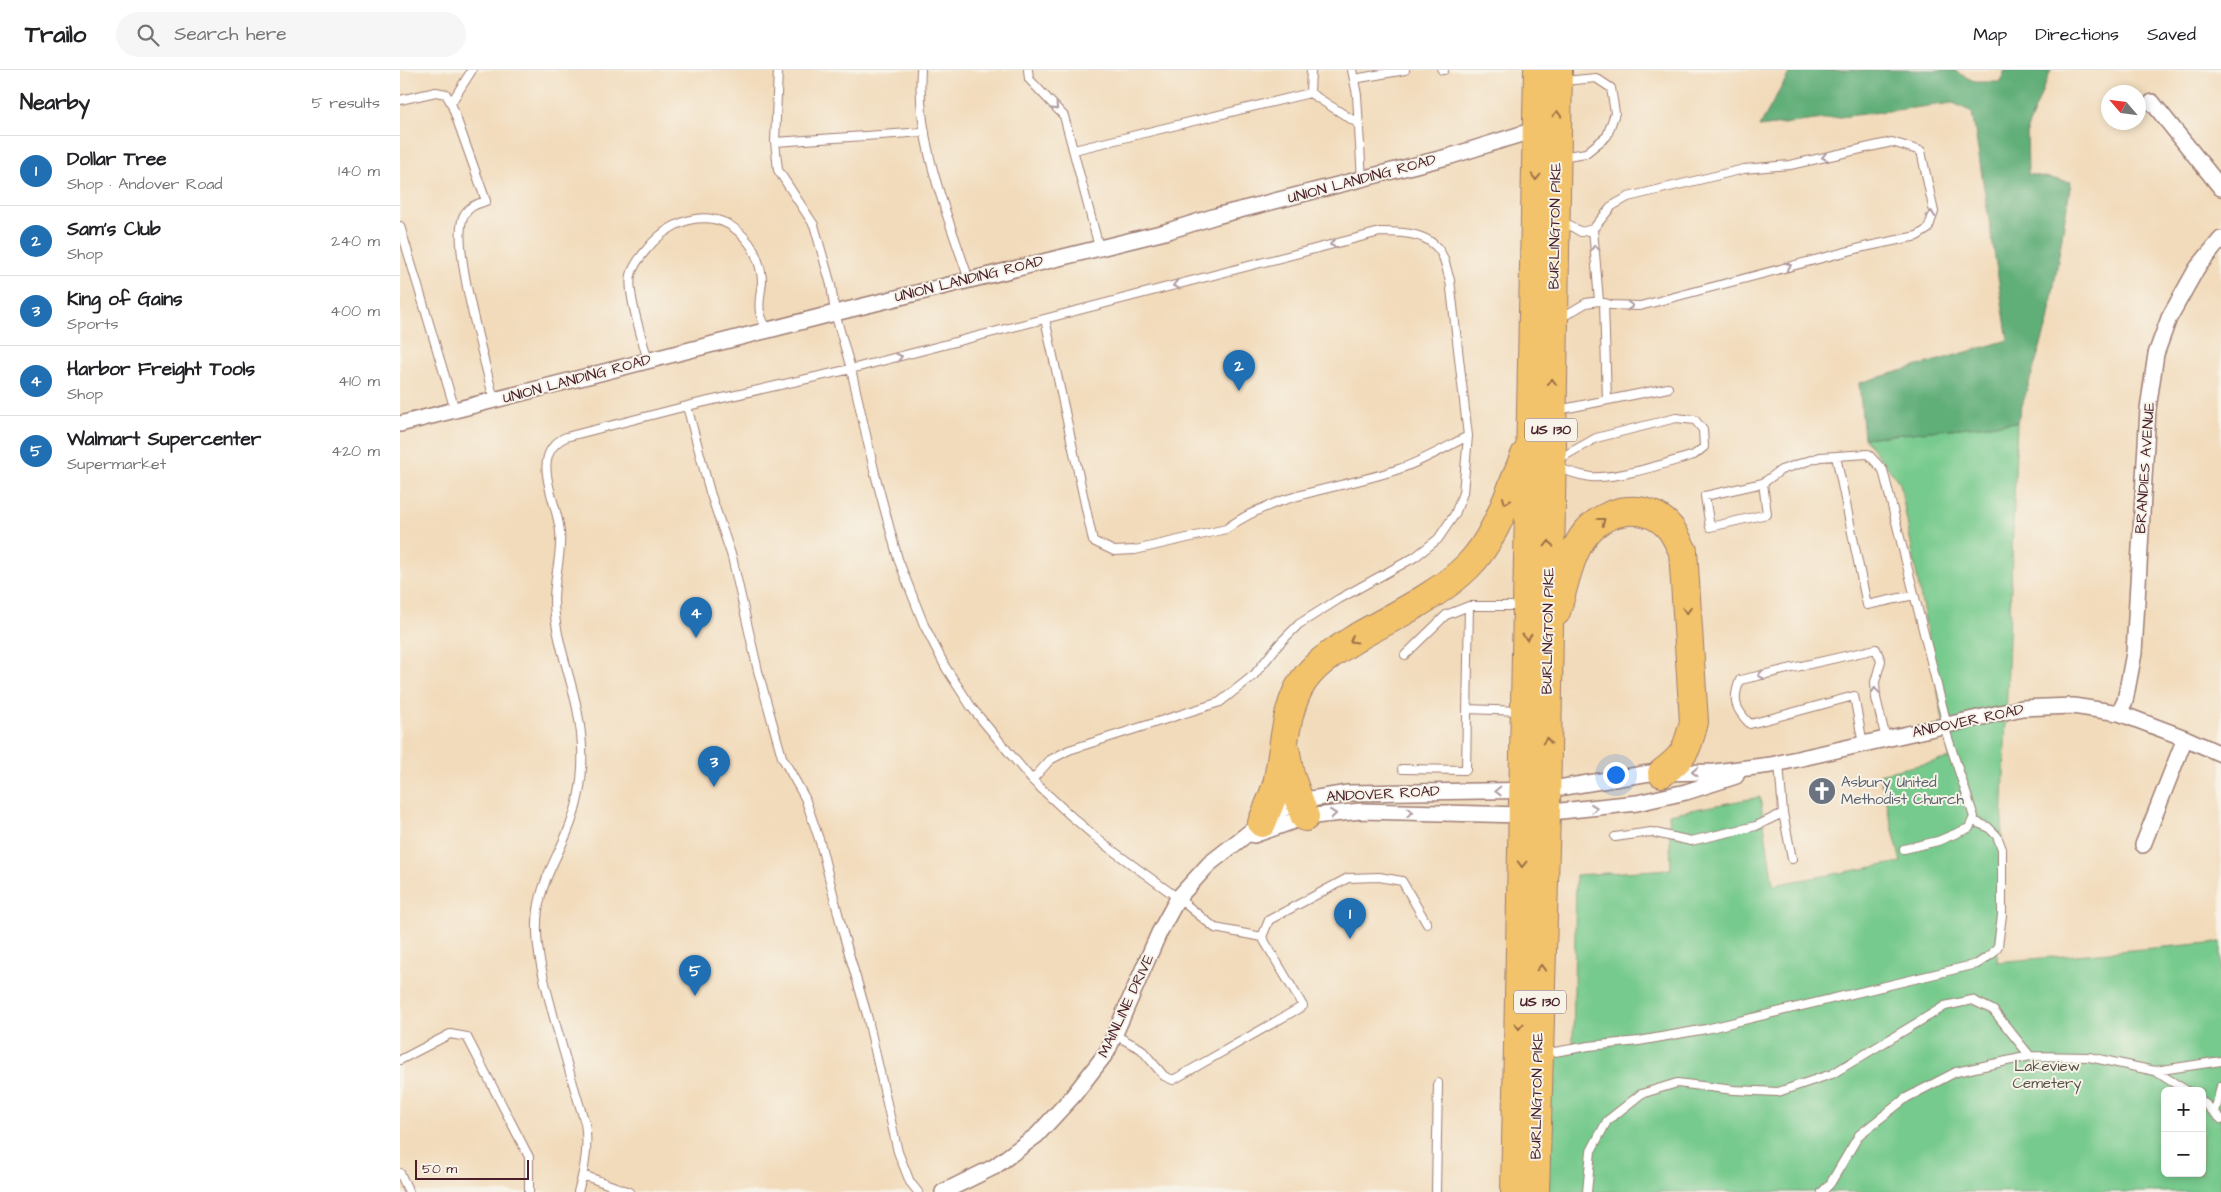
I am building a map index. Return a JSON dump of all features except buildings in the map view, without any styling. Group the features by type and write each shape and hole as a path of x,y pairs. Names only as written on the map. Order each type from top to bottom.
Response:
{"highway":[{"name":"BURLINGTON PIKE","path":"1535,1192 1538,1055 1535,802 1526,711 1537,129 1551,74"},
{"name":"BURLINGTON PIKE","path":"1515,1192 1535,802 1547,642 1556,157 1551,74"},
{"path":"1253,831 1276,785 1289,718 1299,688 1317,665 1339,648 1449,583 1468,566 1484,545 1497,522 1531,440"},
{"path":"1547,642 1574,557 1586,533 1607,516 1625,510 1647,511 1670,527 1683,551 1694,722 1688,747 1678,761 1662,773"},
{"path":"1284,741 1290,775 1302,809"}],"street":[{"path":"2152,102 2221,188"},
{"name":"UNION LANDING ROAD","path":"400,424 1362,180 1451,156 1537,129"},
{"name":"BRANDIES AVENUE","path":"2119,713 2125,701 2134,653 2148,409 2156,354 2169,318 2197,268 2221,239"},
{"name":"ANDOVER ROAD","path":"1253,831 1274,813 1302,809 1361,811 1535,802 1650,773 1743,769 1775,764 2022,708 2073,706 2119,713 2221,754"},
{"path":"2143,845 2185,738"},
{"name":"ANDOVER ROAD","path":"1253,831 1302,809 1348,793 1535,802 1637,803 1686,792 1775,764"},
{"name":"MAINLINE DRIVE","path":"943,1192 994,1167 1037,1135 1073,1096 1102,1060 1115,1035 1159,933 1178,898 1209,864 1253,831"}],"lane":[{"path":"451,104 472,70"},
{"path":"778,70 775,142 778,170 814,225 831,285 835,313 851,369 875,474 898,559 924,625 946,668 972,708 1032,780 1105,845 1178,898 1215,928 1262,937 1302,1006 1173,1080 1164,1076 1141,1049 1115,1035"},
{"path":"921,70 920,86 925,132 935,176 969,280"},
{"path":"1028,70 1029,79 1064,116 1099,247"},
{"path":"1310,70 1310,93"},
{"path":"1352,70 1359,124 1362,180"},
{"path":"1354,79 1405,70"},
{"path":"1551,74 1596,78 1611,88 1615,112 1607,136 1586,153 1556,157"},
{"path":"400,100 436,92 446,94 486,201 473,204 463,216 461,238 462,263 470,303 494,401"},
{"path":"1074,150 1310,93 1359,124"},
{"path":"775,142 925,132"},
{"path":"1553,323 1586,303 1602,302 1611,306 1640,306 1864,247 1918,236 1928,229 1934,212 1921,152 1892,142 1790,165 1744,169 1628,197 1612,206 1593,229 1581,232 1555,217"},
{"path":"648,361 632,297 631,275 640,258 654,240 685,220 703,217 722,221 738,230 750,245 757,260 762,279 760,313 767,330"},
{"path":"400,226 455,410"},
{"path":"1593,229 1602,302 1607,400"},
{"path":"578,1192 583,1175 588,1142 585,1123 541,967 536,928 542,888 575,809 584,754 577,706 558,631 554,601 560,550 560,531 545,466 556,442 566,437 687,406 851,369 1380,232 1410,232 1430,242 1442,255 1450,280 1468,436 1463,493 1455,514 1438,539 1424,552 1339,599 1299,624 1280,643 1254,675 1220,702 1069,750 1050,760 1032,780"},
{"path":"1045,319 1093,542 1114,551 1135,550 1226,529 1264,506 1400,469 1468,436"},
{"path":"1551,412 1668,388"},
{"path":"687,406 710,492 732,557 758,671 782,757 805,798 820,842 843,933 868,1015 898,1152 910,1182 918,1192"},
{"path":"1676,418 1695,420 1703,430 1704,448 1694,455 1608,476 1590,477 1565,471 1550,464 1596,438 1676,418"},
{"path":"1763,483 1767,514 1710,527 1705,496 1763,483 1781,470 1820,457 1868,454 1883,470 1945,725 1974,817 1969,828 1938,841 1904,849"},
{"path":"1836,456 1867,605 1914,595"},
{"path":"1402,769 1466,770 1469,606"},
{"path":"1406,655 1446,615 1469,606 1528,606"},
{"path":"1862,744 1854,696 1750,724 1739,712 1735,694 1740,680 1876,649 1881,660 1875,682 1876,698 1886,739"},
{"path":"1467,709 1526,711"},
{"path":"1775,764 1792,860"},
{"path":"1615,837 1651,832 1691,841 1756,826 1783,813"},
{"path":"1538,1055 1589,1046 1639,1042 1706,1030 1977,964 1992,954 1998,946 2002,915 2002,849 1997,836 1988,827 1972,821"},
{"path":"1262,937 1269,920 1348,878 1379,877 1402,881 1427,924"},
{"path":"1586,1192 1591,1150 1607,1121 1641,1094 1677,1083 1734,1090 1778,1092 1832,1074 1945,1006 1972,1000 1993,1010 2030,1056"},
{"path":"400,1060 450,1034 467,1037 529,1157 529,1192"},
{"path":"1822,1192 1830,1184 1859,1135 1906,1098 1956,1072 2030,1056 2089,1057 2155,1071 2181,1087"},
{"path":"2155,1071 2221,1061"},
{"path":"1436,1192 1438,1083"},
{"path":"2215,1113 2221,1086"},
{"path":"2206,1105 2221,1119"},
{"path":"400,1173 408,1192"},
{"path":"583,1175 630,1192"}],"green space":[{"path":"1791,70 1955,70 1976,82 2000,82 2005,70 2051,70 2027,129 2028,174 2071,182 2048,322 2017,422 1864,438 1859,383 2008,340 1972,112 1953,103 1759,127"},
{"name":"Lakeview Cemetery","path":"2017,422 1997,962 2221,942 2221,1192 1535,1192 1538,1055 1573,1048 1576,875 1671,869 1669,814 1760,797 1773,885 1901,862 1879,774 1950,758 1900,483 1864,438"}],"place":[{"name":"Sam's Club","path":"1239,391"},
{"name":"Harbor Freight Tools","path":"696,638"},
{"name":"King of Gains","path":"714,787"},
{"name":"Asbury United Methodist Church","path":"1822,791"},
{"name":"Dollar Tree","path":"1350,939"},
{"name":"Walmart Supercenter","path":"695,996"}]}
